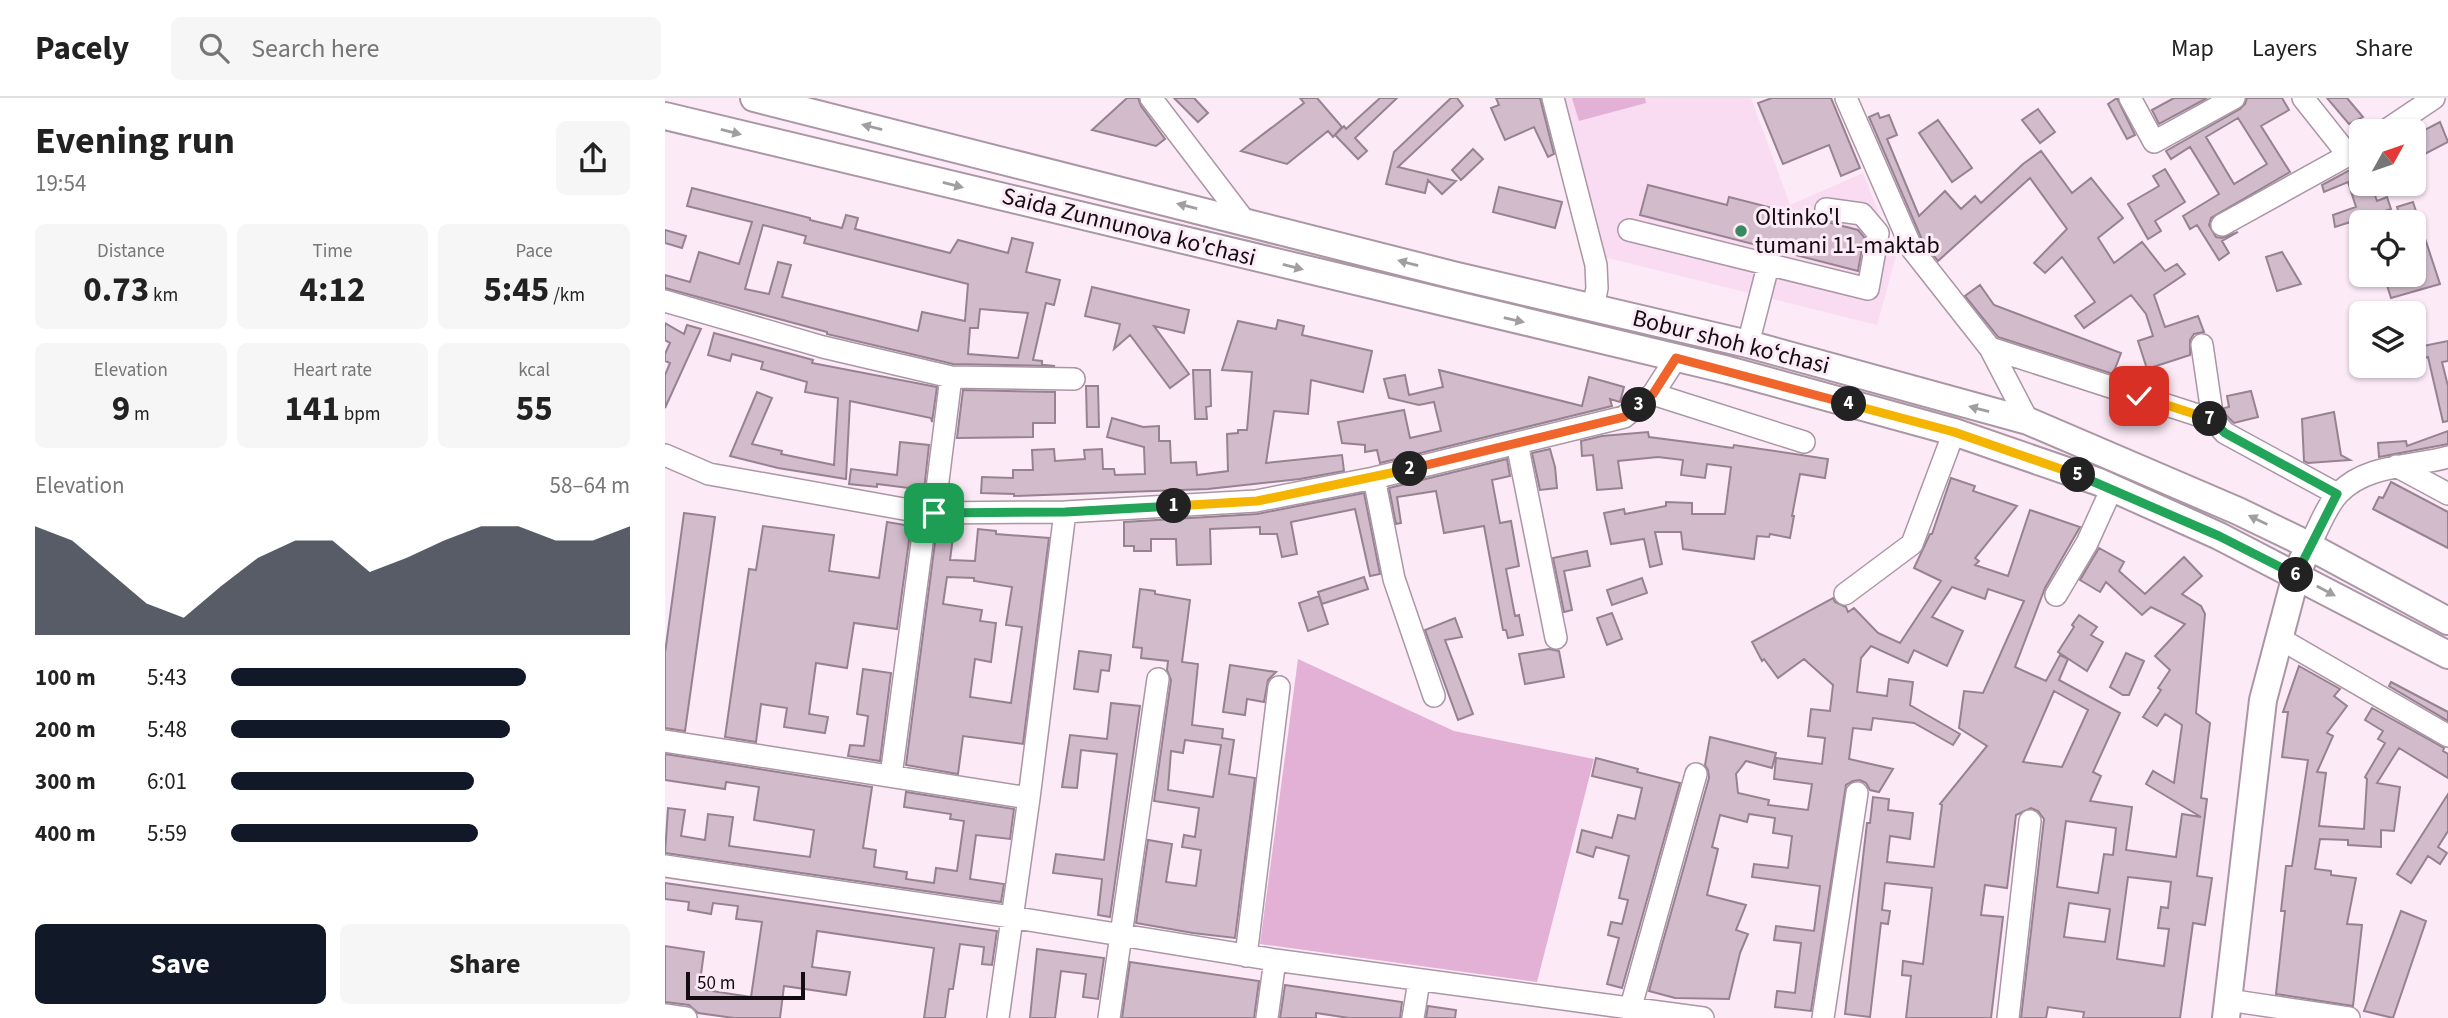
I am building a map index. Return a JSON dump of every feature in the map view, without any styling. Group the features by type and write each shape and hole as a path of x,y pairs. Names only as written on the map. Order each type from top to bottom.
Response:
{"main road":[{"name":"Saida Zunnunova ko'chasi","path":"754,98 1593,308"},
{"name":"Saida Zunnunova ko'chasi","path":"665,116 1593,338"},
{"path":"1446,304 1453,275"},
{"name":"Bobur shoh koʻchasi","path":"1593,308 1748,344 2028,421 2215,500 2309,546 2448,621"},
{"name":"Bobur shoh koʻchasi","path":"1593,338 1954,432 2112,488 2219,536 2448,655"},
{"path":"2227,1009 2263,700 2296,575 2309,546"}],"street":[{"path":"1151,98 1244,220"},
{"path":"1553,98 1596,265 1597,288 1593,308"},
{"path":"1846,98 1912,249 1990,348 2028,421"},
{"path":"2130,98 2154,142 2234,98"},
{"path":"2303,98 2349,146"},
{"path":"2403,119 2434,98"},
{"path":"2222,225 2349,155"},
{"path":"1629,230 1868,289 1878,233 1862,214 1826,209"},
{"path":"1748,344 1768,266"},
{"path":"665,301 823,347 951,377 1074,379"},
{"path":"2202,345 2213,420"},
{"path":"1990,348 2213,420 2225,433 2337,494"},
{"path":"665,455 709,474 930,513 1065,512 1257,501 1374,478 1624,417 1653,394 1676,358"},
{"path":"891,776 951,377"},
{"path":"1653,394 1804,442"},
{"path":"1845,594 1912,544 1954,432"},
{"path":"1517,443 1556,638"},
{"path":"2309,546 2337,494 2364,477 2396,466 2448,457"},
{"path":"2396,466 2448,494"},
{"path":"1374,478 1394,579 1434,696"},
{"path":"2056,595 2087,543 2112,488"},
{"path":"998,1018 1030,798 1065,512"},
{"path":"2280,638 2448,736"},
{"path":"1109,1018 1158,679"},
{"path":"1246,956 1279,687"},
{"path":"665,741 1030,798"},
{"path":"1630,1010 1696,774"},
{"path":"1823,1018 1857,793"},
{"path":"2008,1018 2030,821"},
{"path":"665,866 1419,981 1546,1008 1630,1010 1703,1018"},
{"path":"1266,1018 1275,960"},
{"path":"1413,1018 1419,981"},
{"path":"2227,1009 2349,1018"},
{"path":"665,1014 687,1018"}],"shaded area":[{"name":"Oltinko'l tumani 11-maktab","path":"1559,98 1751,98 1790,205 1863,173 1896,256 1877,325 1604,257"},
{"path":"1572,98 1645,98 1646,103 1579,121"},
{"path":"1298,659 1454,731 1594,759 1537,982 1260,944"}],"building":[{"path":"1127,98 1138,98 1165,139 1156,146 1092,130"},
{"path":"1174,98 1194,98 1208,113 1198,122"},
{"path":"1300,98 1317,98 1342,127 1333,137 1328,131 1287,164 1241,151 1304,103"},
{"path":"1380,98 1397,98 1355,138 1367,151 1358,159 1335,135 1344,126 1346,129"},
{"path":"1451,98 1457,98 1463,106 1398,167 1456,181 1442,194 1428,180 1425,193 1386,184 1394,152"},
{"path":"1496,98 1540,98 1554,154 1548,157 1534,127 1505,140 1491,108 1499,105"},
{"path":"1772,98 1831,98 1860,168 1841,176 1829,145 1783,164 1758,103"},
{"path":"2117,98 2135,135 2127,139 2108,104"},
{"path":"2174,98 2207,98 2159,124 2152,110"},
{"path":"2247,98 2282,98 2289,110 2261,126 2290,172 2211,218 2209,225 2216,237 2222,238 2238,232 2222,241 2229,253 2219,260 2197,225 2190,229 2183,216 2219,194 2190,147 2171,159 2166,151 2245,104","holes":["2238,118 2267,164 2234,184 2206,137"]},
{"path":"2327,98 2347,98 2363,117 2349,119 2349,124"},
{"path":"2038,109 2055,132 2040,143 2022,120"},
{"path":"1878,113 1880,118 1889,115 1897,135 1887,139 1919,216 1945,191 1961,209 1975,196 1981,203 2041,151 2072,193 2091,178 2123,218 2098,238 2114,263 2142,242 2165,271 2177,264 2185,274 2154,295 2165,327 2198,316 2204,332 2194,334 2190,340 2190,355 2147,369 2138,341 2153,336 2146,314 2131,295 2084,328 2075,316 2095,302 2062,257 2045,273 2034,263 2067,229 2030,178 1938,261 1923,242 1869,117"},
{"path":"1938,120 1972,168 1952,182 1919,133"},
{"path":"2440,122 2448,142 2426,153 2426,129"},
{"path":"1473,149 1483,159 1461,180 1452,170"},
{"path":"2165,169 2185,202 2155,221 2161,231 2148,239 2128,204 2159,186 2153,176"},
{"path":"2349,170 2349,185 2348,182 2324,192 2322,185"},
{"path":"1648,185 1727,205 1729,197 1858,230 1864,237 1858,271 1640,215"},
{"path":"1499,187 1562,202 1555,228 1493,212"},
{"path":"692,188 842,228 846,215 858,218 855,229 950,253 958,240 1008,253 1012,238 1033,243 1026,272 1060,280 1054,305 1046,303 1033,360 1042,361 1042,365 1055,366 953,364 827,334 665,288 665,275 690,282 699,252 739,264 752,222 687,206","holes":["763,225 806,236 804,243 968,284 965,321 922,312 918,331 782,297 791,265 778,262 769,294 745,289","980,309 1028,313 1018,358 968,354 970,328 978,328"]},
{"path":"2352,196 2375,196 2377,201 2387,197 2391,209 2349,210 2349,222 2335,227 2333,215 2356,207"},
{"path":"2413,202 2416,210 2398,210 2397,207"},
{"path":"665,230 686,236 682,248 665,243"},
{"path":"2426,241 2440,284 2391,298 2388,287 2426,287"},
{"path":"2282,252 2301,284 2277,291 2266,257"},
{"path":"1980,285 1994,305 2121,353 2113,374 1998,337 1965,296"},
{"path":"1092,287 1189,310 1184,333 1154,326 1189,374 1170,388 1130,335 1114,349 1120,324 1085,316"},
{"path":"1278,320 1304,326 1302,335 1372,351 1363,392 1311,380 1308,414 1274,411 1266,463 1342,455 1344,471 1300,479 1208,489 1014,496 981,493 982,477 1013,478 1013,470 1033,470 1032,450 1054,449 1055,461 1085,459 1084,450 1102,449 1103,469 1114,469 1115,475 1145,474 1144,447 1107,437 1112,418 1143,427 1159,426 1159,441 1170,441 1171,463 1196,462 1197,475 1228,471 1227,434 1247,430 1252,372 1222,370 1238,321 1276,329"},
{"path":"665,323 684,334 687,325 701,329 665,408 665,375 670,363 665,361 665,354 670,343 665,340"},
{"path":"714,333 813,360 812,363 937,387 932,422 931,418 850,401 846,479 778,468 730,456 757,392 772,398 752,444 782,451 781,454 834,465 838,398 805,392 807,382 761,369 763,362 732,354 730,361 708,355"},
{"path":"2448,341 2448,361 2442,362 2448,386 2448,421 2443,422 2426,358 2426,345"},
{"path":"1193,370 1210,370 1211,406 1206,407 1207,419 1195,419"},
{"path":"1439,370 1582,406 1589,377 1624,387 1620,402 1610,399 1612,406 1380,463 1377,450 1365,452 1365,445 1342,443 1338,422 1404,410 1410,438 1441,431 1434,402 1419,405 1389,398 1384,379 1405,375 1409,395 1443,387"},
{"path":"1086,386 1098,386 1099,427 1087,427"},
{"path":"963,390 1055,392 1055,423 1033,423 1033,437 957,438"},
{"path":"2251,391 2258,417 2234,423 2225,414 2224,408 2229,407 2227,396"},
{"path":"2334,412 2341,455 2350,460 2304,461 2302,419"},
{"path":"2448,431 2448,444 2379,457 2378,443 2406,441 2407,446"},
{"path":"1648,432 1649,437 1733,448 1734,445 1828,459 1825,478 1800,474 1790,538 1770,534 1769,537 1757,536 1754,559 1683,549 1681,532 1655,532 1662,564 1650,567 1644,539 1611,544 1604,513 1624,509 1625,514 1666,506 1666,502 1692,503 1692,514 1725,514 1731,467 1707,464 1705,478 1681,475 1683,460 1658,457 1618,461 1622,488 1597,490 1593,455 1582,456 1581,441 1602,436"},
{"path":"900,442 929,445 924,490 877,484 877,487 849,484 851,469 897,475"},
{"path":"1550,449 1557,488 1540,490 1532,453"},
{"path":"1507,459 1510,476 1492,480 1500,523 1511,521 1519,566 1506,569 1515,616 1519,615 1523,635 1508,638 1506,630 1503,630 1484,526 1444,533 1436,491 1397,497 1401,523 1396,524 1389,488"},
{"path":"1951,478 1975,486 1973,491 2017,506 1975,558 1979,561 1975,565 2008,576 2030,510 2080,527 2045,588 2015,667 2046,681 2060,655 2068,659 2059,680 2120,713 2093,772 2101,776 2090,801 2132,807 2126,850 2176,857 2182,814 2201,817 2146,784 2153,771 2174,783 2182,725 2165,714 2157,726 2143,717 2161,690 2158,688 2170,670 2155,656 2185,624 2151,607 2142,615 2106,582 2100,592 2080,580 2099,548 2124,562 2119,571 2145,594 2184,557 2202,576 2182,594 2201,606 2205,614 2196,713 2210,723 2201,798 2207,799 2197,876 2212,878 2205,925 2193,923 2180,1018 2083,1018 2084,1012 2048,1007 2046,1018 2021,1018 2044,819 2038,811 2031,808 2016,815 2007,888 1985,885 1981,915 2003,917 1991,1018 1906,1018 1911,976 1902,975 1903,961 1923,964 1932,888 1885,883 1882,910 1890,911 1888,924 1881,923 1870,1017 1845,1014 1867,823 1870,823 1873,797 1889,799 1888,810 1913,813 1910,839 1890,836 1887,862 1934,867 1940,804 1987,746 1959,728 1964,691 1983,693 2024,601 1988,589 1985,599 1952,587 1932,617 1963,631 1947,666 1914,650 1908,663 1871,646 1861,658 1857,692 1887,696 1889,679 1913,682 1910,705 1960,734 1953,745 1914,723 1873,718 1871,730 1853,728 1849,759 1893,769 1879,792 1870,790 1866,783 1860,780 1846,785 1811,1011 1775,1007 1777,991 1795,993 1801,943 1774,940 1776,926 1814,931 1820,886 1752,877 1754,864 1788,868 1792,836 1773,833 1775,818 1749,814 1747,822 1720,815 1712,847 1718,849 1707,895 1746,905 1736,930 1748,934 1740,953 1729,999 1675,998 1649,991 1709,778 1705,765 1710,737 1776,753 1772,768 1746,761 1736,774 1738,793 1769,800 1768,805 1808,810 1812,784 1774,779 1776,758 1822,764 1825,738 1808,736 1811,709 1830,711 1833,685 1804,659 1778,678 1764,659 1762,661 1752,642 1833,598 1835,602 1846,607 1848,612 1854,608 1878,633 1900,643 1941,581 1914,568 1932,534","holes":["2054,691 2088,710 2062,767 2023,762","2066,821 2116,828 2113,855 2104,854 2098,893 2057,887","2128,877 2171,882 2168,908 2161,907 2158,928 2169,929 2164,966 2117,959","2069,903 2110,909 2105,942 2064,937"]},
{"path":"2391,482 2448,512 2448,548 2373,509 2379,497 2383,498"},
{"path":"1364,493 1380,574 1370,576 1355,509 1291,522 1297,554 1282,557 1277,534 1260,534 1260,527 1210,529 1211,564 1177,565 1176,539 1151,539 1151,551 1134,551 1134,546 1124,546 1124,522 1257,514"},
{"path":"684,513 715,517 685,731 665,728 665,653"},
{"path":"887,522 911,526 897,629 854,623 847,668 816,663 809,714 828,717 825,733 784,727 787,708 761,704 756,742 725,737 749,569 756,570 763,526 834,535 829,571 879,578"},
{"path":"937,527 954,529 950,560 975,561 978,529 996,531 996,534 1049,538 1023,744 963,736 958,774 906,765","holes":["947,577 974,578 974,581 1012,587 1006,625 1022,627 1011,703 970,697 975,659 991,662 996,623 980,621 982,610 943,604"]},
{"path":"1587,551 1590,566 1564,571 1572,610 1564,612 1553,558"},
{"path":"1364,577 1368,589 1322,604 1318,592"},
{"path":"1642,578 1647,593 1612,605 1607,590"},
{"path":"1140,589 1190,600 1182,662 1198,664 1192,725 1223,729 1222,738 1234,740 1229,774 1255,778 1235,938 1136,923 1148,840 1172,844 1166,882 1196,886 1201,850 1182,847 1184,835 1195,837 1199,808 1154,801 1171,680 1167,670 1168,661 1141,658 1142,648 1133,647","holes":["1185,740 1221,745 1213,797 1168,790 1171,751 1183,753"]},
{"path":"1319,596 1328,624 1308,631 1299,603"},
{"path":"1612,613 1622,639 1607,645 1597,618"},
{"path":"2079,615 2097,627 2091,635 2103,642 2087,671 2058,652"},
{"path":"1455,618 1462,637 1445,640 1473,714 1458,720 1425,630"},
{"path":"1549,649 1559,651 1564,677 1525,684 1519,654"},
{"path":"1079,651 1111,655 1109,671 1101,670 1098,692 1074,689"},
{"path":"2126,653 2144,661 2129,695 2123,695 2110,687"},
{"path":"1230,665 1276,672 1268,680 1264,702 1247,699 1245,715 1223,712"},
{"path":"2299,666 2340,689 2334,696 2347,706 2327,733 2333,736 2317,772 2326,773 2319,826 2364,829 2365,777 2385,743 2378,739 2383,731 2365,720 2372,708 2444,748 2443,751 2448,754 2448,778 2399,748 2377,783 2400,787 2394,831 2381,830 2381,847 2348,845 2348,840 2320,839 2315,869 2331,871 2331,875 2356,878 2347,924 2362,925 2353,1006 2276,994 2285,911 2281,911 2286,866 2292,866 2308,760 2282,757 2288,712 2283,712"},
{"path":"863,669 891,673 880,761 848,756 850,745 864,746 868,716 857,714"},
{"path":"2391,682 2448,712 2448,721 2389,686"},
{"path":"1111,703 1140,706 1110,917 1098,915 1102,879 1053,873 1056,854 1104,860 1117,754 1081,750 1077,788 1062,787 1070,735 1107,739"},
{"path":"665,754 872,787 863,848 876,850 874,867 907,872 906,879 934,883 936,868 957,871 964,821 950,819 951,814 904,807 906,792 1014,809 1010,839 976,835 970,879 1004,884 1001,902 665,853 668,808 685,810 681,836 705,840 708,814 733,817 729,846 810,857 814,830 754,820 759,787 726,782 725,789 665,780"},
{"path":"1596,758 1680,783 1622,988 1607,984 1619,938 1608,935 1611,922 1622,924 1628,900 1619,898 1629,856 1596,847 1593,857 1577,852 1582,830 1612,838 1618,815 1635,819 1642,788 1592,776"},
{"path":"2448,794 2448,831 2438,847 2447,853 2440,864 2428,856 2411,883 2397,874"},
{"path":"665,883 997,931 992,965 982,964 984,947 960,944 945,1018 924,1018 934,948 817,931 812,967 850,972 846,995 784,986 780,1018 734,1018 698,1013 689,1005 665,1002 665,946 704,952 699,989 751,997 762,922 736,919 738,906 713,903 711,914 688,910 689,902 665,899"},
{"path":"2401,911 2426,921 2393,1018 2364,1011"},
{"path":"1037,949 1104,958 1098,999 1083,997 1086,974 1061,971 1055,1018 1030,1018"},
{"path":"1130,962 1259,981 1254,1018 1122,1018"},
{"path":"1285,985 1402,1002 1400,1018 1349,1018 1316,1013 1316,1018 1280,1018"},
{"path":"1428,1006 1456,1010 1455,1018 1426,1018"}],"place":[{"name":"Oltinko'l tumani 11-maktab","path":"1741,231"}],"route":[{"path":"934,513 1065,512 1257,501 1374,478 1624,417 1653,394 1676,358 1954,432 2099,482 2219,536 2296,575 2337,494 2225,433 2213,420 2139,396"}]}
